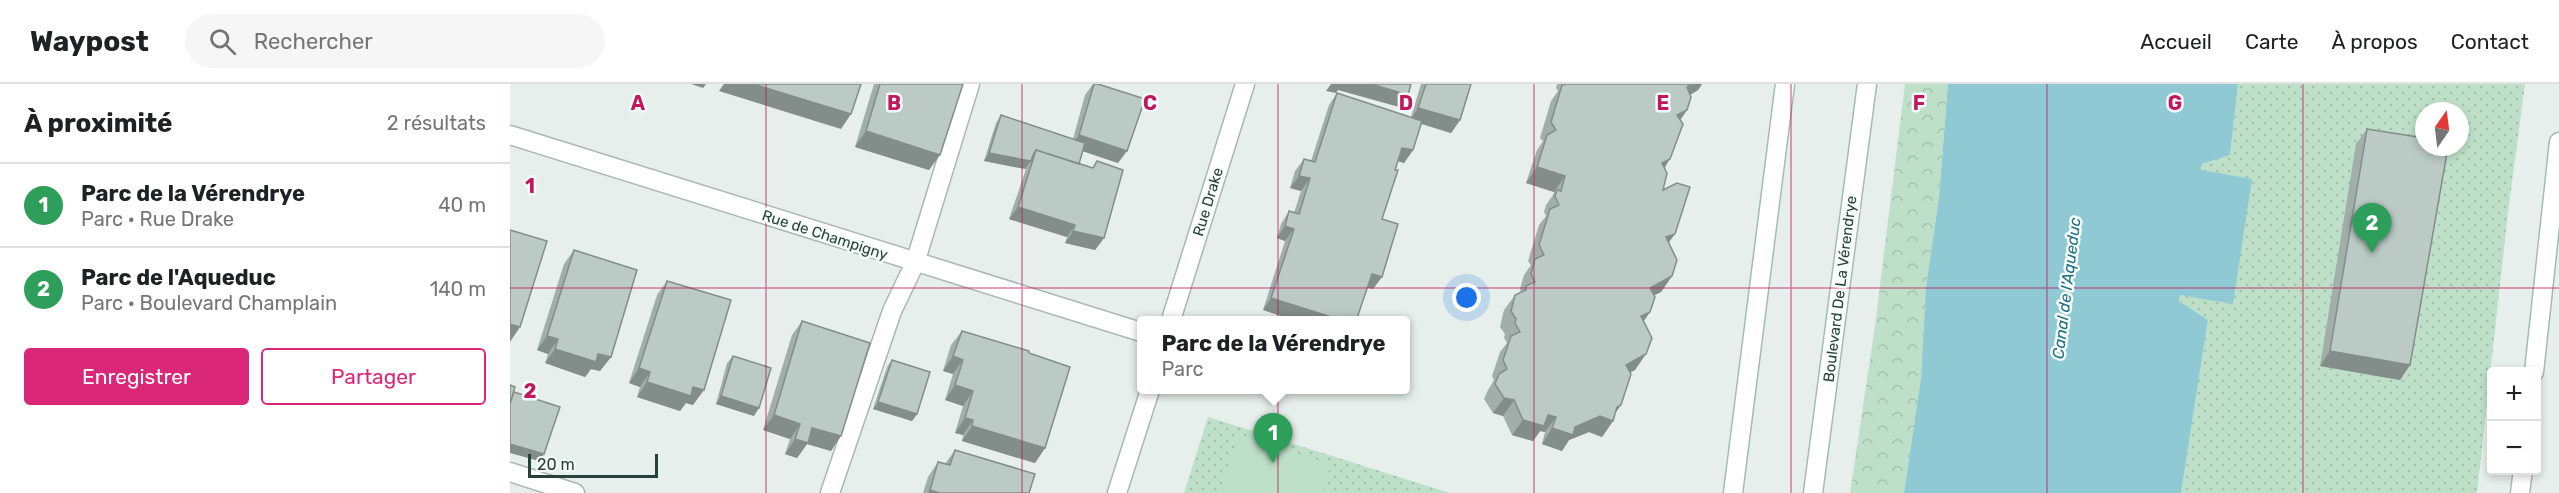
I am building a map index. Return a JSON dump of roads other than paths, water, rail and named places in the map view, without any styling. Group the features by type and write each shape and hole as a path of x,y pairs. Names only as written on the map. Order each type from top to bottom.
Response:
{"main road":[{"path":"830,493 892,311 915,263 970,84"},
{"name":"Rue Drake","path":"1173,316 1245,84"},
{"path":"1733,493 1785,84"},
{"name":"Boulevard De La Vérendrye","path":"1813,493 1867,84"},
{"name":"Rue de Champigny","path":"510,135 1137,331"},
{"path":"2535,367 2559,142"},
{"path":"1117,493 1148,394"},
{"path":"510,472 575,493"},
{"path":"2520,493 2522,475"}],"water":[{"name":"Canal de l'Aqueduc","path":"1948,84 2238,84 2230,155 2202,164 2201,170 2252,179 2233,304 2180,295 2179,301 2208,320 2181,493 1904,493 1921,378 1926,287 1939,197"}],"place":[{"name":"Parc de l'Aqueduc","path":"2372,253"},
{"name":"Parc de la Vérendrye","path":"1273,463"}]}
